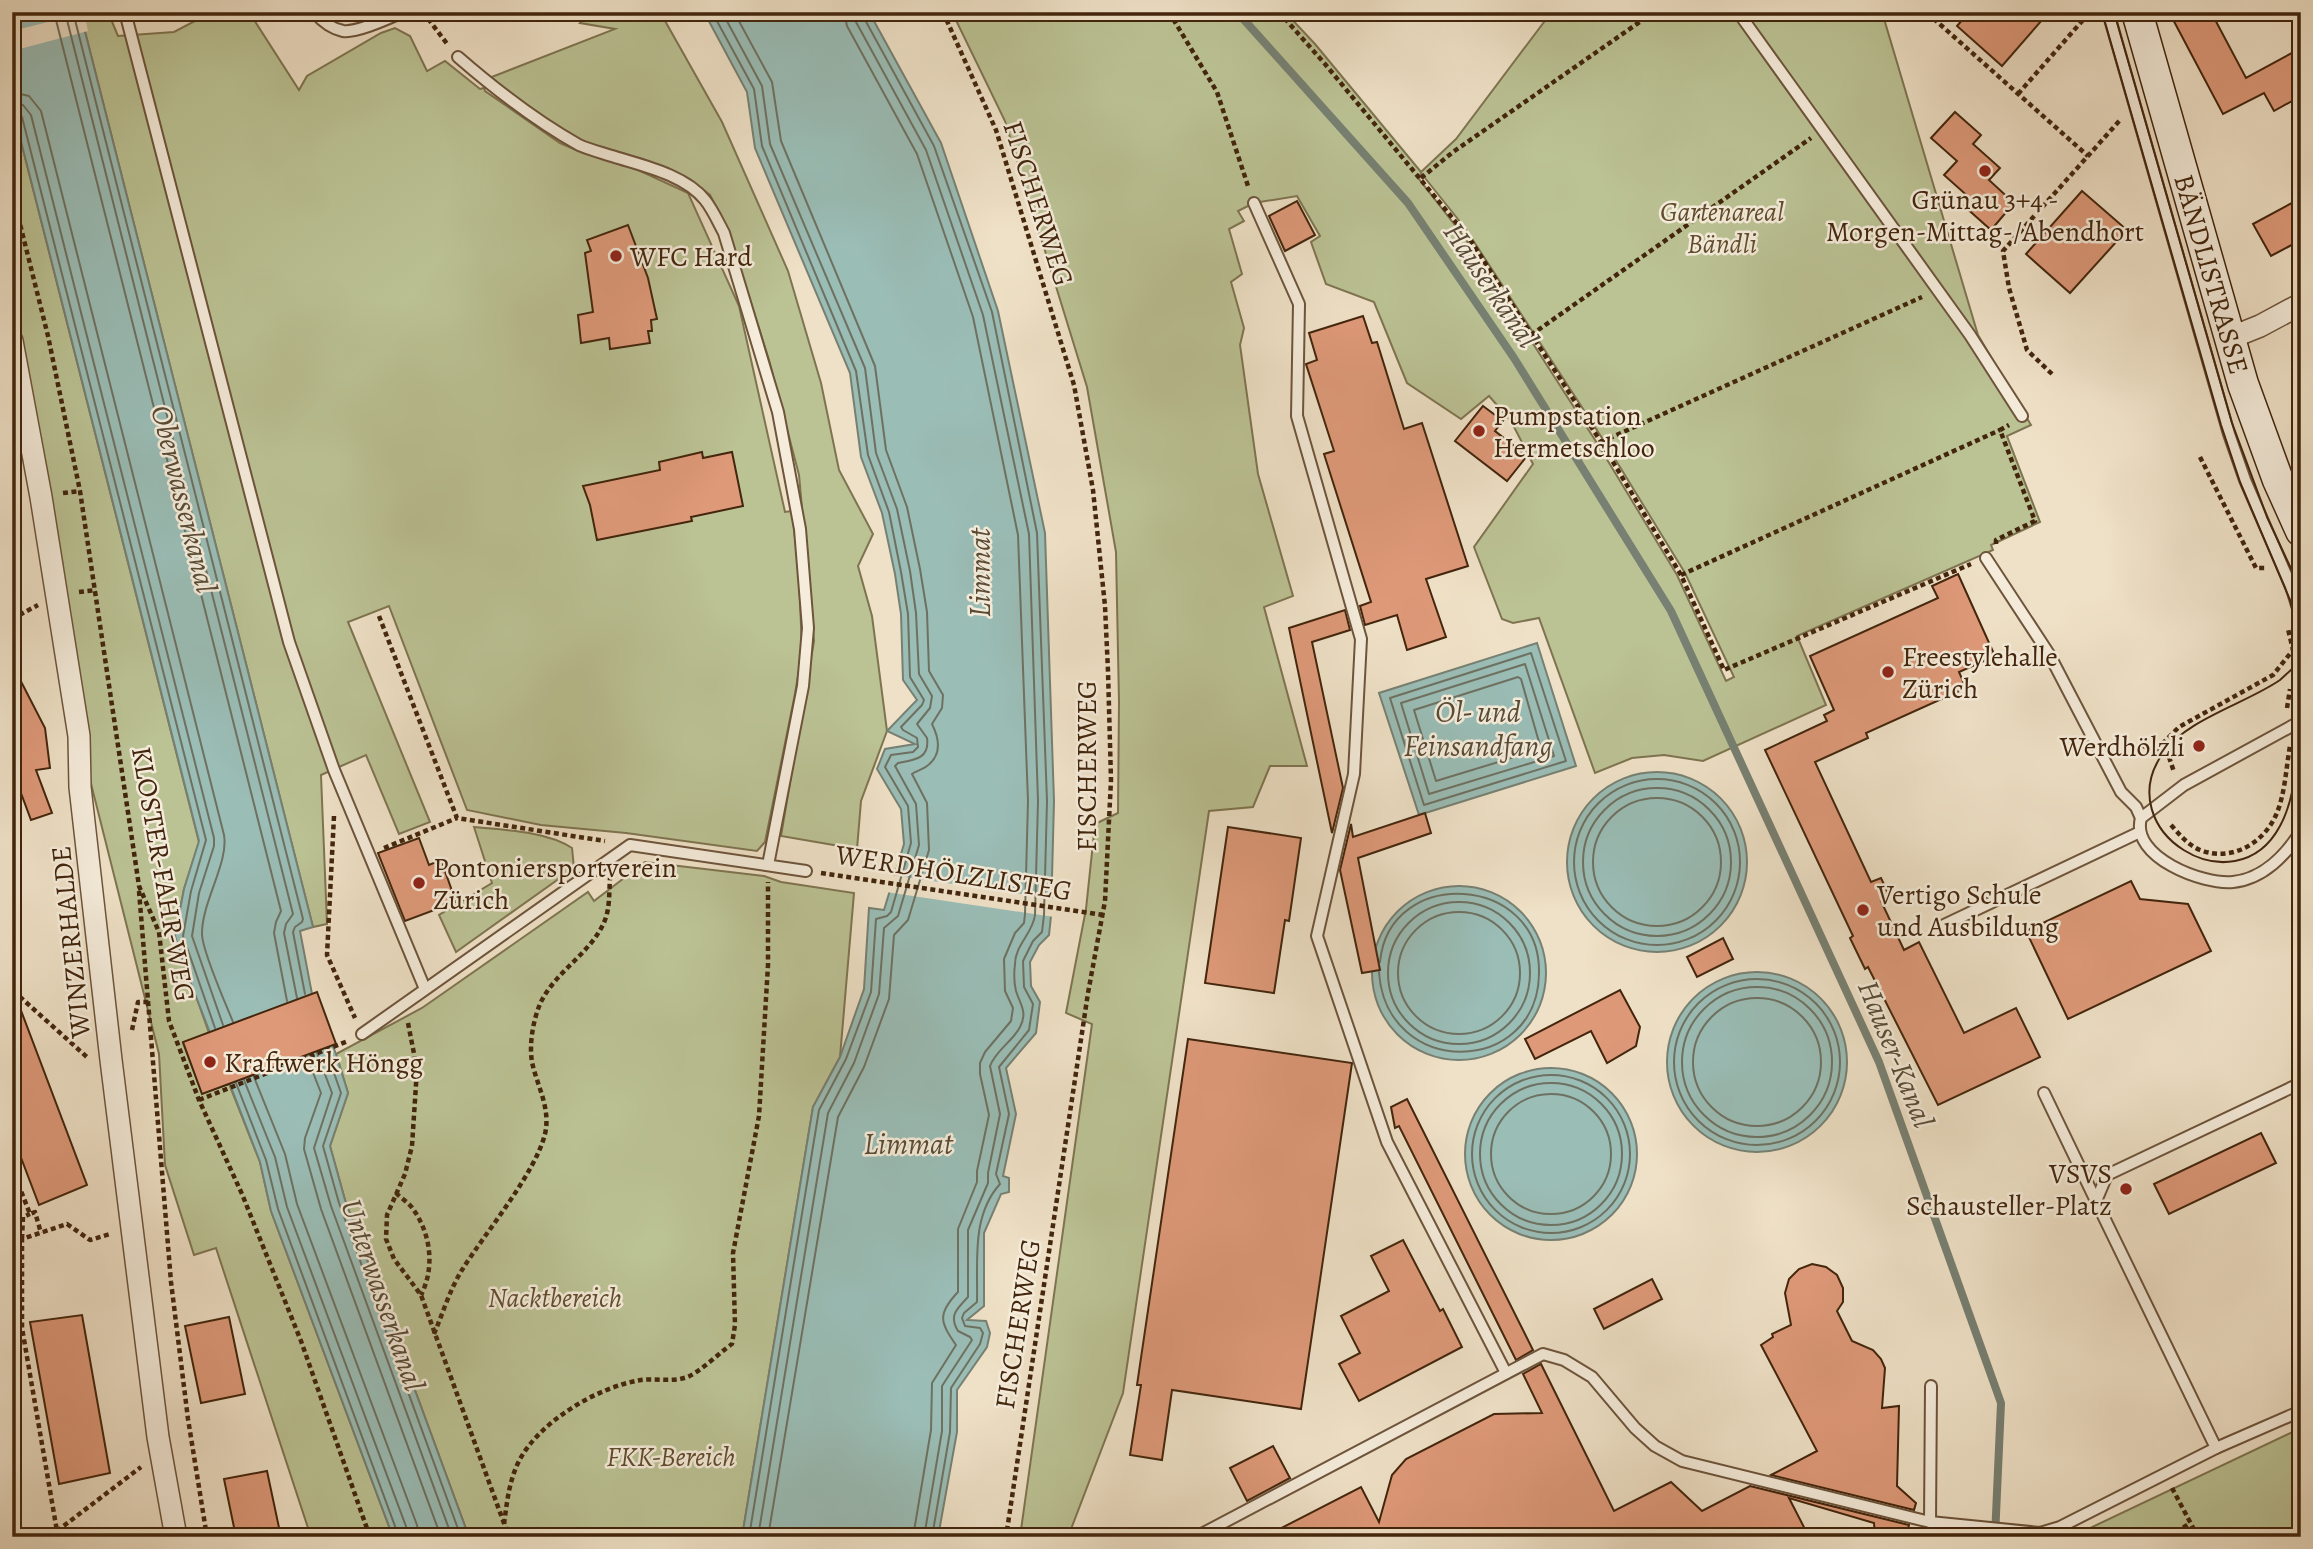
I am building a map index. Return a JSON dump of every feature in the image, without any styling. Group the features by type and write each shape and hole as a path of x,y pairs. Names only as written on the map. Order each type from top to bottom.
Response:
{"street":[{"name":"BÄNDLISTRASSE","path":"2137,12 2258,429 2294,498 2301,531"},
{"path":"2230,338 2260,326 2301,304"},
{"name":"WINZERHALDE","path":"12,341 41,497 79,736 80,787 131,1228 161,1452 176,1537"}],"lane":[{"path":"125,12 289,642 334,770 425,989"},
{"path":"314,12 321,20 344,31 370,25 404,12"},
{"path":"1738,12 1977,345 2022,416"},
{"path":"2108,12 2229,433 2245,480 2299,605 2301,618"},
{"path":"458,57 503,96 541,123 583,147 644,166 678,180 697,192 712,209 724,233 778,412 800,529 808,628 803,686 768,865"},
{"path":"1254,203 1298,304 1297,416 1362,639 1354,774 1317,936 1387,1142 1506,1373"},
{"path":"1986,558 2049,654 2121,792 2136,807 2141,818 2140,832 2152,851 2170,866 2198,877 2234,882 2266,870 2291,847 2301,831"},
{"path":"2141,818 2184,785 2301,721"},
{"path":"1944,925 2140,832"},
{"path":"362,1034 630,845 806,871"},
{"path":"2096,1202 2107,1175 2301,1083"},
{"path":"2044,1093 2216,1448"},
{"path":"1196,1537 1543,1353 1564,1360 1592,1377 1634,1428 1655,1446 1682,1461 1930,1522 2040,1535 2216,1448 2301,1411"},
{"path":"1930,1522 1931,1386"}],"path":[{"path":"423,12 458,57"},
{"name":"FISCHERWEG","path":"943,12 996,130 1074,385 1093,490 1105,606 1109,698 1111,780 1103,915 1082,1034 1006,1537"},
{"path":"1169,12 1217,92 1254,203"},
{"path":"1279,12 1469,238 1601,442 1681,575 1724,670 1986,558 1993,552 1996,540 2035,521 2000,430"},
{"path":"1421,178 1452,152 1654,12"},
{"path":"1940,12 1934,19 2088,156"},
{"path":"2018,94 2090,12"},
{"path":"2052,374 2027,349 2009,288 2003,251 2122,118 2125,131"},
{"path":"1531,335 1822,130"},
{"name":"KLOSTER-FAHR-WEG","path":"12,192 48,336 80,491 139,886 159,932 169,1021 199,1100 242,1194 296,1329 370,1537"},
{"path":"1601,442 1937,290"},
{"path":"1681,575 2000,430 2022,416"},
{"path":"2200,457 2256,568 2266,568"},
{"path":"2262,558 2272,580"},
{"path":"379,616 457,818"},
{"path":"2142,745 2154,752 2179,727 2273,675 2293,650 2287,627"},
{"path":"2286,711 2290,688"},
{"path":"2171,825 2188,843 2200,850 2214,853 2234,852 2249,847 2261,837 2277,813 2291,745"},
{"path":"199,1100 335,1048 362,1034 327,955 334,813"},
{"path":"397,842 457,818 630,845"},
{"path":"434,1334 460,1272 528,1170 544,1137 547,1121 532,1060 532,1035 541,1003 561,975 595,938 604,922 608,908 611,860"},
{"path":"504,1524 510,1485 519,1461 537,1436 564,1412 600,1394 640,1380 686,1378 732,1344 735,1325 733,1253 759,1116 768,965 768,865"},
{"name":"WERDHÖLZLISTEG","path":"806,871 1103,915"},
{"path":"139,886 171,1282 188,1419 207,1537"},
{"path":"12,999 19,996 92,1062 111,1060"},
{"path":"403,1006 417,1069 412,1146 405,1174 387,1215 386,1238 394,1259 421,1294 509,1537"},
{"path":"12,1168 30,1214"},
{"path":"396,1193 413,1209 430,1253 429,1269 421,1294"},
{"path":"41,1233 35,1212 23,1217 22,1328 57,1534 161,1452"},
{"path":"22,1239 66,1224 90,1240 131,1228"},
{"path":"2165,1474 2198,1537"},
{"path":"2169,1537 2190,1523"}],"green space":[{"path":"80,12 108,12 118,36 174,32 212,12 249,12 299,90 307,76 381,33 395,28 410,36 427,71 445,61 480,89 484,88 560,143 636,169 688,193 739,306 785,512 792,511 799,575 802,651 765,842 757,851 626,833 541,825 467,810 389,606 348,622 430,822 399,834 366,755 321,775 327,924 313,927"},
{"path":"591,12 660,12 722,122 788,271 821,383 839,470 873,534 858,566 872,616 887,731 861,801 857,849 781,836 814,641 799,475 769,360 728,230 710,195 690,179 643,159 584,142 558,128 489,78 615,29 580,23"},
{"name":"Gartenareal Bändli","path":"952,12 1285,12 1315,44 1421,172 1456,139 1547,18 1545,12 1882,12 1978,335 2031,425 2007,436 2040,522 1991,545 1993,550 1797,636 1826,705 1703,761 1664,755 1632,758 1595,773 1539,618 1513,623 1502,619 1474,547 1533,464 1511,421 1489,396 1461,419 1407,383 1374,302 1326,284 1311,242 1320,236 1297,196 1254,203 1238,211 1244,221 1229,229 1242,274 1231,282 1244,328 1240,345 1258,474 1293,596 1264,607 1307,766 1270,766 1253,807 1209,811 1123,1393 1068,1537 1020,1537 1092,1024 1066,1013 1086,909 1095,824 1118,813 1116,552 1087,387 1005,121","holes":["1421,173 1465,228 1604,441 1685,573 1734,677 1726,681 1677,575 1597,443 1465,238 1419,179"]},
{"path":"12,106 199,842 184,889 175,936 209,1033 183,1043 202,1093 229,1084 260,1162 271,1211 393,1537 311,1537 216,1248 194,1255 165,1165 159,1054 79,736 12,357"},
{"path":"474,827 524,832 562,842 572,848 574,868 456,952 439,915 492,883"},
{"path":"645,862 764,876 781,882 854,893 840,1057 813,1107 742,1537 469,1537 345,1200 330,1146 348,1093 336,1054 422,1008 588,892 594,901"},
{"path":"2301,1428 2301,1537 2078,1537 2088,1529"}],"water":[{"name":"Oberwasserkanal","path":"12,12 80,12 313,927 300,931 312,994 348,1093 330,1146 345,1200 469,1537 393,1537 271,1211 260,1162 183,963 175,936 184,889 199,841 12,106"},
{"name":"Limmat","path":"704,12 869,12 941,143 998,311 1045,533 1054,801 1049,935 1039,945 1030,962 1031,986 1040,1002 1036,1033 1006,1068 1016,1114 1003,1176 1009,1178 1009,1192 1001,1194 984,1233 984,1306 967,1320 986,1321 990,1333 987,1347 957,1390 957,1432 938,1537 742,1537 813,1107 840,1057 864,989 869,908 884,910 904,844 901,809 877,769 885,749 915,744 887,731 917,700 903,680 901,614 895,574 882,513 861,457 850,373 755,148 747,92"},
{"name":"Öl- und Feinsandfang","path":"1537,643 1576,766 1419,815 1379,693"},
{"path":"1657,772 1691,779 1721,798 1740,828 1747,862 1740,896 1721,926 1691,945 1657,952 1623,945 1593,926 1574,896 1567,862 1574,828 1593,798 1623,779"},
{"path":"1459,886 1492,893 1521,911 1539,940 1546,973 1539,1006 1521,1035 1492,1053 1459,1060 1426,1053 1397,1035 1379,1006 1372,973 1379,940 1397,911 1426,893"},
{"path":"1757,972 1775,973 1792,979 1821,998 1840,1027 1846,1044 1846,1080 1840,1097 1821,1126 1792,1145 1775,1151 1757,1152 1739,1151 1722,1145 1693,1126 1674,1097 1668,1080 1667,1062 1668,1044 1674,1027 1693,998 1722,979 1739,973"},
{"path":"1551,1068 1584,1074 1612,1093 1631,1121 1637,1154 1631,1187 1612,1215 1584,1234 1551,1240 1518,1234 1490,1215 1471,1187 1465,1154 1471,1121 1490,1093 1518,1074"}],"pier":[{"path":"84,13 88,31 12,51 12,31"},
{"path":"891,875 1055,899 1054,917 886,892"}],"building":[{"path":"1969,12 2049,12 2002,66 1957,26"},
{"path":"2169,12 2211,12 2246,78 2301,48 2301,96 2274,111 2264,93 2223,114"},
{"path":"1955,112 1981,135 1973,144 2000,168 1989,180 2014,203 1991,230 1964,206 1971,199 1944,175 1957,161 1931,138"},
{"path":"2082,191 2127,230 2070,293 2026,254"},
{"path":"2301,198 2301,240 2271,256 2253,224"},
{"path":"1297,201 1315,235 1285,251 1269,216"},
{"path":"628,225 648,278 657,319 651,320 652,331 648,331 650,343 610,349 609,338 581,343 578,315 593,312 585,253 591,251 587,240"},
{"path":"1363,316 1372,343 1377,342 1404,429 1422,423 1468,566 1426,579 1446,637 1407,650 1397,615 1365,625 1360,606 1371,602 1324,454 1334,451 1306,364 1317,360 1309,333"},
{"path":"1483,406 1503,421 1495,431 1527,456 1507,481 1455,441"},
{"path":"702,452 703,458 732,452 743,506 691,517 692,521 597,540 583,486 660,470 659,462"},
{"path":"1958,574 1995,656 1959,672 1966,688 1866,733 1868,738 1815,762 1871,882 1881,878 1890,897 1881,901 1904,950 1919,942 1964,1033 2016,1008 2040,1057 1938,1105 1868,967 1865,969 1850,938 1853,936 1765,750 1827,721 1824,715 1834,710 1810,656 1938,598 1932,586"},
{"path":"1345,610 1350,630 1312,642 1343,788 1332,833 1289,628"},
{"path":"12,664 45,728 50,768 36,770 52,813 31,820 12,769"},
{"path":"1425,813 1431,833 1358,858 1380,970 1362,973 1340,870 1351,824 1353,837"},
{"path":"1228,827 1301,838 1289,921 1285,920 1274,993 1205,983"},
{"name":"Pontoniersportverein Zürich","path":"419,838 429,865 441,860 456,902 405,921 378,853"},
{"path":"2131,881 2140,899 2188,904 2211,951 2068,1019 2026,931"},
{"path":"1723,938 1733,959 1697,977 1687,957"},
{"path":"1620,990 1640,1027 1636,1046 1607,1063 1591,1031 1535,1059 1525,1039"},
{"path":"14,992 87,1185 39,1205 12,1134"},
{"name":"Kraftwerk Höngg","path":"317,992 336,1044 202,1094 183,1042"},
{"path":"1188,1039 1352,1063 1301,1409 1172,1390 1162,1460 1130,1455 1141,1385 1137,1385"},
{"path":"1407,1099 1533,1350 1516,1360 1399,1126 1395,1128 1391,1107"},
{"path":"2261,1133 2276,1163 2169,1214 2154,1184"},
{"path":"1403,1240 1462,1347 1359,1401 1339,1364 1360,1353 1341,1316 1389,1291 1371,1256"},
{"path":"1812,1264 1826,1267 1837,1275 1843,1288 1843,1302 1837,1311 1852,1341 1873,1350 1885,1368 1882,1408 1899,1406 1897,1486 1916,1503 1914,1510 1771,1475 1817,1451 1761,1345 1773,1337 1772,1334 1791,1325 1785,1293 1789,1279 1799,1269"},
{"path":"1652,1279 1662,1299 1604,1329 1594,1309"},
{"path":"82,1315 110,1473 59,1484 30,1322"},
{"path":"229,1317 245,1394 201,1403 185,1326"},
{"path":"1541,1364 1614,1511 1671,1482 1702,1511 1750,1486 1909,1525 1906,1537 1875,1537 1874,1523 1789,1498 1809,1537 1264,1537 1361,1487 1379,1522 1392,1475 1406,1459 1494,1414 1542,1413 1523,1374"},
{"path":"1273,1446 1290,1478 1247,1501 1230,1468"},
{"path":"267,1471 281,1537 236,1537 224,1479"}],"waterway":[{"name":"Hauser-Kanal","path":"1237,12 1408,203 1514,358 1671,611 1879,1062 2001,1403 1995,1537"}],"tram line":[{"path":"2102,12 2221,425 2240,482 2290,600 2301,645"},
{"path":"2114,12 2232,423 2267,517 2301,590"},
{"path":"2301,656 2280,680 2201,721 2173,741 2163,753 2150,782 2152,809 2164,833 2184,850 2209,860 2235,861 2260,850 2280,826 2289,804 2301,733"}],"place":[{"name":"Grünau 3+4 - Morgen-Mittag-/Abendhort","path":"1985,171"},
{"name":"WFC Hard","path":"616,256"},
{"name":"Pumpstation Hermetschloo","path":"1479,431"},
{"name":"Freestylehalle Zürich","path":"1888,672"},
{"name":"Werdhölzli","path":"2199,746"},
{"name":"Pontoniersportverein Zürich","path":"419,883"},
{"name":"Vertigo Schule und Ausbildung","path":"1863,910"},
{"name":"Kraftwerk Höngg","path":"210,1062"},
{"name":"VSVS Schausteller-Platz","path":"2126,1189"}],"water label":[{"name":"Hauserkanal","path":"1491,285"},
{"name":"Unterwasserkanal","path":"383,1295"}],"park label":[{"name":"Nacktbereich","path":"555,1297"},
{"name":"FKK-Bereich","path":"671,1456"}]}
